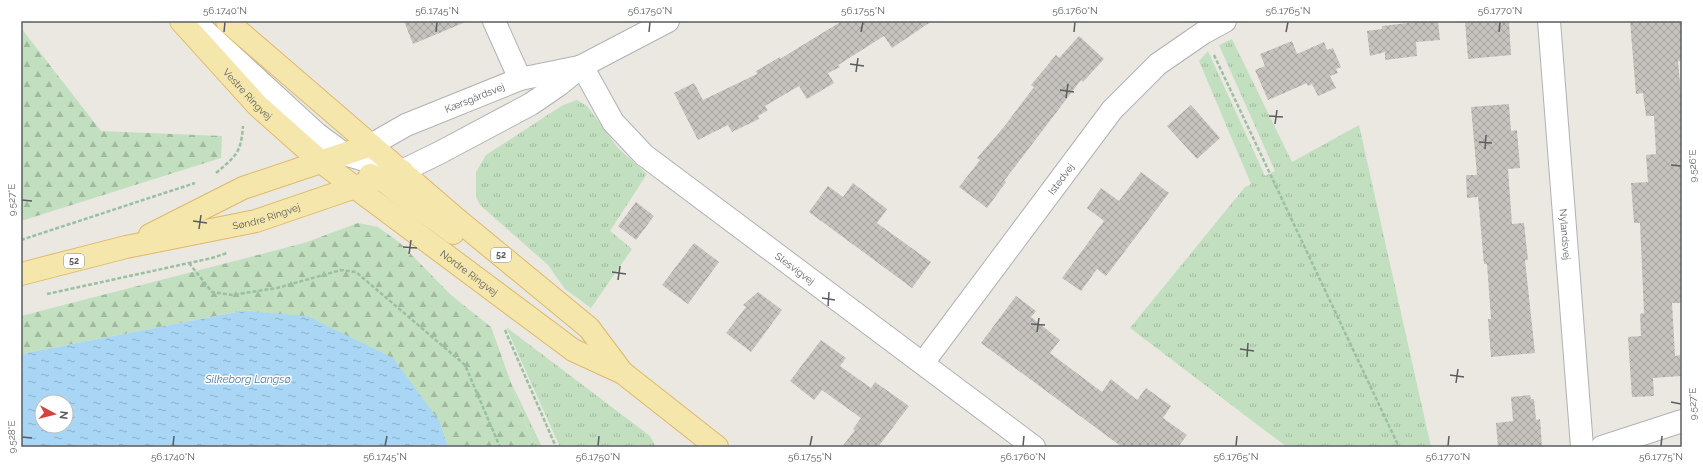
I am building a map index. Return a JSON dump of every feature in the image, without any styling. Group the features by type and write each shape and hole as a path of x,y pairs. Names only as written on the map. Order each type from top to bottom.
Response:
{"main road":[{"name":"Vestre Ringvej","path":"181,21 258,106 321,162"},
{"path":"227,21 371,145"},
{"name":"Søndre Ringvej","path":"126,247 243,188 371,145"},
{"name":"Nordre Ringvej","path":"371,145 590,328 623,373 705,443"},
{"path":"321,162 381,178 404,198 439,221 517,288 590,328"},
{"name":"Nordre Ringvej","path":"321,162 353,188 573,350 623,373"},
{"name":"Søndre Ringvej","path":"21,274 126,247 256,222 402,170"}],"street":[{"path":"194,21 317,134 344,154 402,170"},
{"path":"494,21 520,79"},
{"name":"Kærsgårdsvej","path":"402,170 439,153 531,104 560,84 582,66 668,21"},
{"name":"Istedvej","path":"923,363 1112,110 1158,64 1203,33 1225,21"},
{"name":"Nylandsvej","path":"1549,21 1582,447"},
{"name":"Kærsgårdsvej","path":"371,145 406,125 520,79 582,66"},
{"name":"Slesvigvej","path":"582,66 613,122 644,155 1034,447"},
{"path":"1602,447 1682,421"}],"path":[{"path":"1203,33 1399,447"},
{"path":"226,170 212,176 233,159 240,149 244,126 240,120"},
{"path":"21,240 182,189 200,181"},
{"path":"189,263 212,292 232,295 277,288 342,270 356,272 465,365 500,447"},
{"path":"505,301 503,327 556,447"}],"green space":[{"path":"21,28 101,131 222,136 221,158 21,221"},
{"path":"1232,39 1292,162 1359,125 1431,447 1287,447 1130,328 1245,187 1251,184 1199,61 1208,51 1265,176 1275,171 1219,45"},
{"path":"577,100 587,106 618,148 647,174 610,231 632,249 591,308 565,289 548,265 480,205 476,197 476,172 486,155 563,105"},
{"path":"358,223 378,227 400,243 451,295 491,327 534,447 448,447 440,422 242,311 21,354 21,316 304,243"},
{"path":"506,327 650,436 656,447 560,447"},
{"path":"511,382 542,447 534,447"}],"water":[{"name":"Silkeborg Langsø","path":"242,311 307,316 393,358 440,422 448,447 21,447 21,354"}],"building":[{"path":"404,21 468,21 413,44"},
{"path":"842,21 932,21 892,48 884,36 838,65 840,67 828,73 834,83 807,99 799,86 765,106 768,110 758,116 759,119 732,132 728,125 698,140 674,93 694,83 703,100 757,74 756,71 780,57 780,59"},
{"path":"1438,21 1440,40 1416,42 1417,56 1385,60 1385,52 1370,56 1367,31 1382,29 1382,26"},
{"path":"1465,21 1509,21 1511,55 1468,59"},
{"path":"1630,21 1682,21 1682,61 1678,61 1682,107 1682,303 1672,303 1675,356 1680,355 1681,376 1653,378 1654,396 1632,397 1628,337 1641,336 1640,314 1644,313 1640,223 1634,223 1631,183 1648,182 1646,155 1656,154 1654,116 1646,116 1643,93 1636,94"},
{"path":"1079,36 1104,59 1083,82 1081,80 1004,181 1006,182 987,208 959,187 980,160 977,158 1003,128 1034,87 1031,85 1056,55 1059,58"},
{"path":"1292,41 1297,54 1324,42 1327,50 1333,48 1341,67 1336,69 1338,73 1330,76 1336,88 1318,96 1312,84 1308,86 1307,83 1268,100 1255,70 1265,66 1260,54"},
{"path":"1509,104 1511,131 1517,130 1520,168 1508,169 1512,224 1524,223 1528,260 1525,260 1535,353 1491,357 1488,319 1491,319 1487,264 1484,264 1478,197 1467,198 1466,175 1477,175 1471,107"},
{"path":"1191,105 1220,138 1197,159 1167,126"},
{"path":"1141,172 1169,193 1106,276 1097,269 1081,291 1062,278 1104,221 1087,208 1101,188 1119,201"},
{"path":"853,183 887,209 877,223 931,262 912,288 809,212 828,186 843,197"},
{"path":"636,202 654,216 636,240 618,226"},
{"path":"694,243 719,262 688,304 662,285"},
{"path":"758,292 782,310 751,352 726,333 746,307 743,305"},
{"path":"1016,296 1036,311 1031,317 1060,340 1050,353 1102,392 1111,379 1137,400 1146,388 1171,406 1163,418 1187,435 1178,447 1122,447 981,343"},
{"path":"821,340 846,358 840,366 871,388 875,382 909,406 878,447 842,447 855,430 853,429 861,418 822,390 814,400 790,381"},
{"path":"1530,395 1531,399 1534,399 1536,420 1540,419 1542,447 1498,447 1496,423 1513,421 1511,397"}]}
